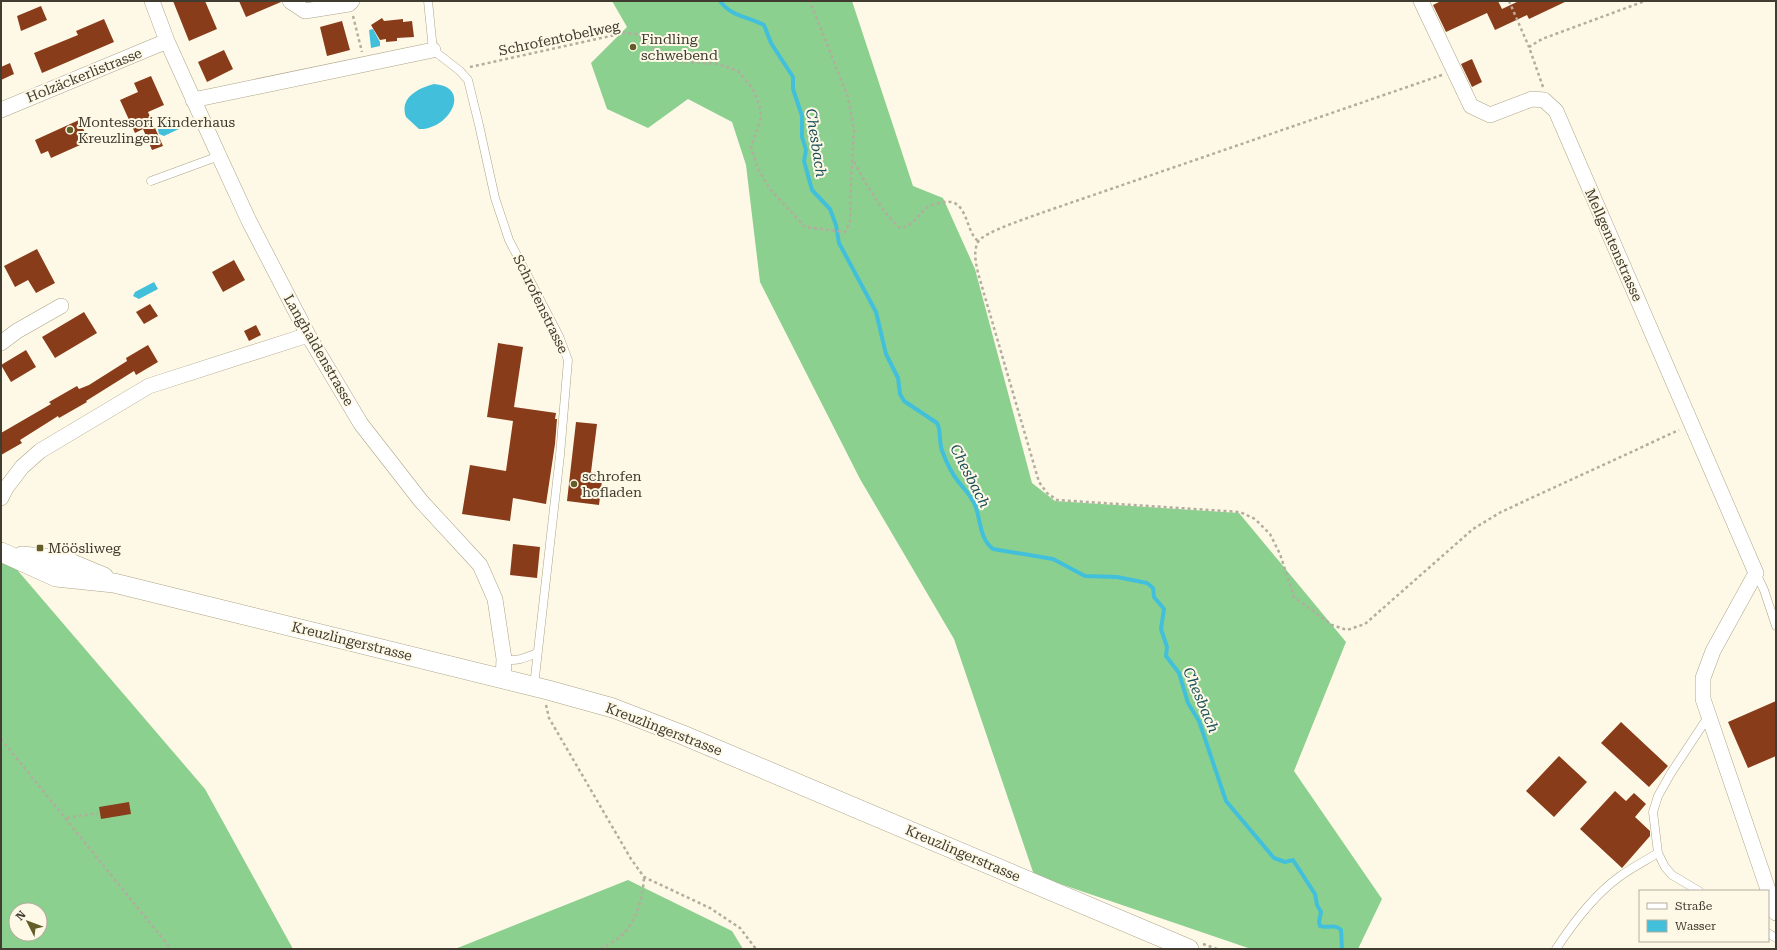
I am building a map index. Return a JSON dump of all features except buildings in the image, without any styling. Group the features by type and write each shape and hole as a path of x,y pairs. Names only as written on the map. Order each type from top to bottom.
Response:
{"street":[{"name":"Langhaldenstrasse","path":"152,1 167,41 193,100 249,221 308,335 361,424 421,501 480,565 495,599 504,659 503,679"},
{"path":"290,1 305,12 351,3"},
{"path":"1421,1 1471,106 1490,114 1532,99 1544,100"},
{"name":"Holzäckerlistrasse","path":"1,110 167,41"},
{"path":"193,100 433,50"},
{"name":"Mellgentenstrasse","path":"1544,100 1556,111 1756,573"},
{"path":"1,343 18,331 61,306"},
{"path":"3,489 22,467 40,451 149,386 308,335"},
{"name":"Kreuzlingerstrasse","path":"7,554 56,576 114,583 541,688 613,708 683,735 1189,949"},
{"path":"1756,573 1713,651 1703,678 1702,699 1768,890"},
{"path":"1769,893 1776,913"}],"lane":[{"path":"428,1 433,50"},
{"name":"Schrofenstrasse","path":"433,50 460,70 468,80 495,198 509,240 559,336 568,360 560,454 537,653 541,688"},
{"path":"151,180 219,156"},
{"path":"1756,573 1764,590 1776,626"},
{"path":"504,659 513,661 537,653"},
{"path":"1697,890 1672,875 1665,867 1658,853 1653,812 1658,796 1708,716"},
{"path":"1556,949 1571,926 1600,894 1619,877 1658,853"}],"path":[{"path":"809,1 848,97 854,131 853,161 872,193 894,223 900,228 908,227 929,206 947,202 955,203 961,208 972,236 978,241"},
{"path":"1509,1 1529,47 1543,85 1544,100"},
{"path":"1529,47 1548,37 1645,1"},
{"path":"351,3 365,64"},
{"name":"Schrofentobelweg","path":"460,70 467,67 624,33 636,34 670,61 718,64 730,67 738,71 747,80 761,110 760,121 751,147 758,169 769,188 805,227 846,232 850,222 851,177 853,161"},
{"path":"1454,70 1044,212 988,233 978,241 975,253 978,273 1039,482 1047,493 1057,500 1069,502 1240,512 1255,519 1270,534 1280,554 1294,597 1332,625 1347,630 1365,624 1473,529 1501,512 1692,424"},
{"path":"541,688 549,718 631,859 644,877 710,908 740,928 756,949"},
{"path":"1,739 171,949"},
{"path":"66,818 98,813"},
{"path":"601,949 622,936 634,918 640,901 644,877"}],"green space":[{"path":"612,1 852,1 913,186 943,198 975,269 1032,483 1055,501 1239,513 1346,642 1294,771 1382,899 1358,949 1251,949 1034,875 954,639 860,479 760,282 746,165 732,122 688,99 648,128 607,109 591,63 627,27"},
{"path":"1,560 13,565 205,789 293,949 1,949"},
{"path":"628,880 732,931 743,949 455,949"}],"water":[{"path":"373,29 380,42 380,46 371,48 369,30"},
{"path":"434,84 446,87 452,92 454,100 452,108 447,116 439,123 430,127 419,129 406,117 405,104 411,95 416,91"},
{"path":"177,118 181,128 164,136 159,134 159,126"},
{"path":"154,282 158,289 139,299 133,296 135,292"}],"waterway":[{"name":"Chesbach","path":"720,1 734,13 764,25 771,43 793,77 793,89 802,116 802,137 806,150 804,161 812,190 830,209 836,225 839,243 876,312 886,354 898,378 900,394 904,401 937,423 944,456 955,477 973,501 985,540 988,545 993,549 1053,559 1085,576 1117,577 1147,583 1153,588 1154,597 1164,609 1161,629 1167,647 1166,656 1179,673 1188,703 1199,721 1226,801 1274,858 1285,862 1293,860 1315,894 1317,905 1321,912 1319,922 1320,926 1333,926 1341,930 1342,949"}],"place":[{"name":"Findling schwebend","path":"633,47"},
{"name":"Montessori Kinderhaus Kreuzlingen","path":"70,130"},
{"name":"schrofen hofladen","path":"574,484"},
{"name":"Möösliweg","path":"40,548"}]}
